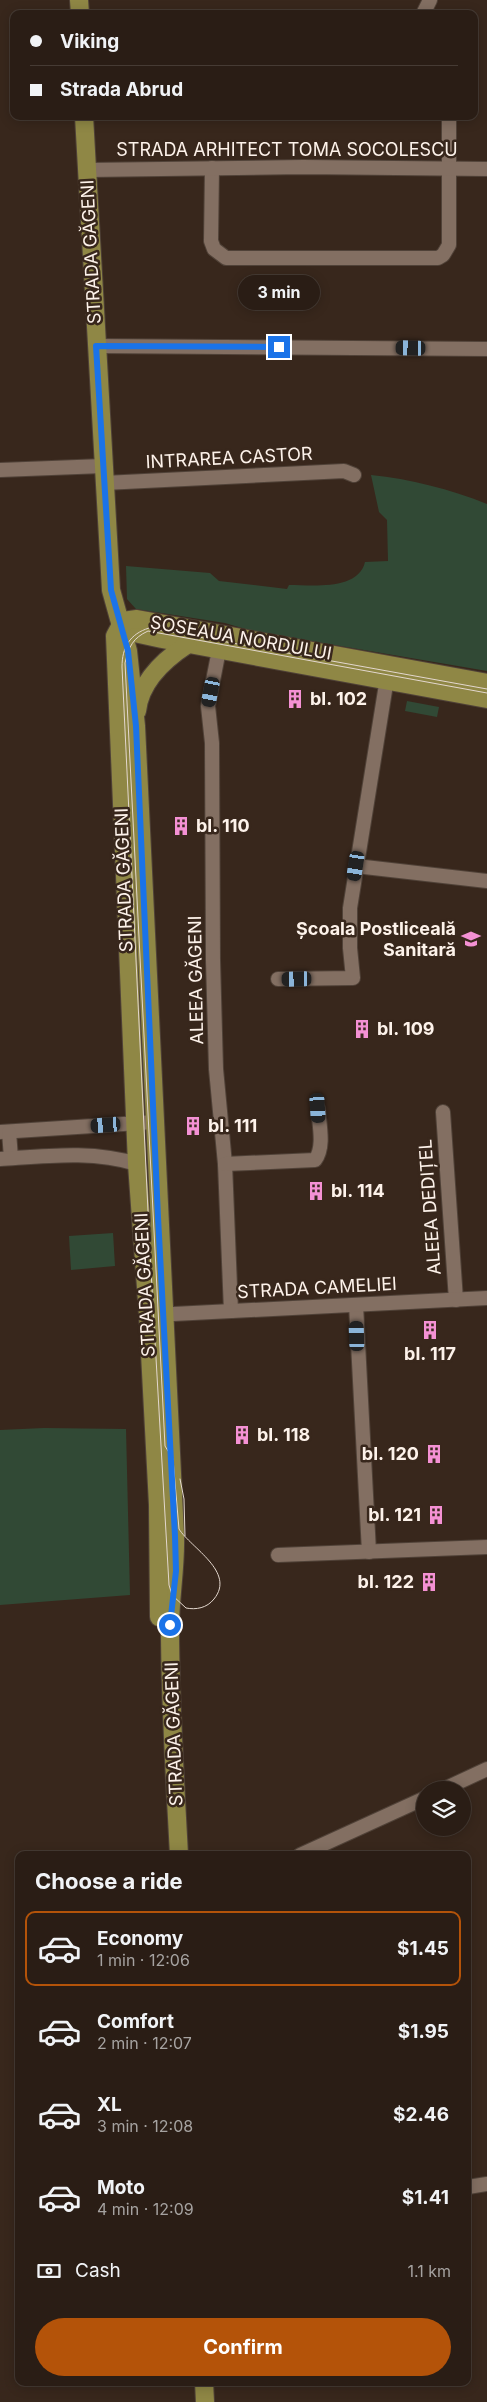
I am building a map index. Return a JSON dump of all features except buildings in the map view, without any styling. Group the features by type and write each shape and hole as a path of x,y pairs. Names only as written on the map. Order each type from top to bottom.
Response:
{"main road":[{"name":"STRADA GĂGENI","path":"84,120 111,590 128,651 136,726 154,1122 159,1514 178,1851"},
{"name":"ȘOSEAUA NORDULUI","path":"388,673 156,622 130,619 123,621 120,626 130,632 219,650 388,673 487,683"},
{"name":"STRADA GĂGENI","path":"120,626 114,641 137,1164 156,1315"},
{"path":"130,668 137,653 148,642 162,639"},
{"path":"136,726 138,707 147,684 164,662 188,644"},
{"name":"ȘOSEAUA NORDULUI","path":"388,673 394,689 441,696 450,692 487,699"},
{"name":"STRADA GĂGENI","path":"165,1624 167,1851"},
{"path":"194,2386 195,2402"},
{"path":"204,2386 205,2402"}],"street":[{"path":"212,168 211,241 219,255 226,258 438,258 443,255 449,245 449,120"},
{"name":"STRADA ARHITECT TOMA SOCOLESCU","path":"87,170 212,168 487,169"},
{"path":"96,346 487,349"},
{"name":"INTRAREA CASTOR","path":"0,470 104,474 344,471 354,475"},
{"name":"ALEEA GĂGENI","path":"219,650 208,706 208,718 212,743 213,960 216,1069 225,1164 231,1311"},
{"path":"278,979 353,978 350,908 388,673"},
{"path":"356,866 487,881"},
{"path":"225,1164 315,1160 319,1154 321,1144 318,1108"},
{"name":"ALEEA DEDIȚEL","path":"443,1112 456,1300"},
{"path":"137,1164 112,1156 5,1158 4,1132 154,1122"},
{"name":"STRADA CAMELIEI","path":"156,1315 487,1298"},
{"path":"356,1305 369,1552"},
{"path":"278,1556 487,1547"},
{"path":"461,1781 487,1769"},
{"path":"309,1851 416,1802"},
{"path":"471,2187 487,2184"}],"green space":[{"path":"371,475 430,485 487,504 487,671 252,631 225,623 136,609 127,599 126,566 210,573 219,581 287,589 289,585 321,585 344,582 353,578 361,571 365,562 388,561 387,520 379,512"},
{"path":"407,701 439,707 437,717 405,711"},
{"path":"113,1233 115,1266 71,1270 69,1236"},
{"path":"44,1428 126,1429 130,1595 0,1605 0,1430"}],"tram line":[{"path":"487,689 149,628 132,638 128,642 124,653 122,667 150,1253 169,1585 172,1595 186,1608 201,1608 211,1602 219,1589 220,1579 209,1561 179,1529 173,1459 165,1446 125,663 128,652 132,643 148,631 487,693"},
{"path":"180,1479 184,1499 185,1536"}],"place":[{"name":"bl. 102","path":"295,699"},
{"name":"bl. 110","path":"181,826"},
{"name":"Școala Postliceală Sanitară","path":"471,939"},
{"name":"bl. 109","path":"362,1029"},
{"name":"bl. 111","path":"193,1126"},
{"name":"bl. 114","path":"316,1191"},
{"name":"bl. 117","path":"430,1330"},
{"name":"bl. 118","path":"242,1435"},
{"name":"bl. 120","path":"434,1454"},
{"name":"bl. 121","path":"436,1515"},
{"name":"bl. 122","path":"429,1582"}],"route":[{"path":"170,1625 176,1571 175,1536 158,1217 136,726 128,651 111,590 96,346 279,347"}]}
